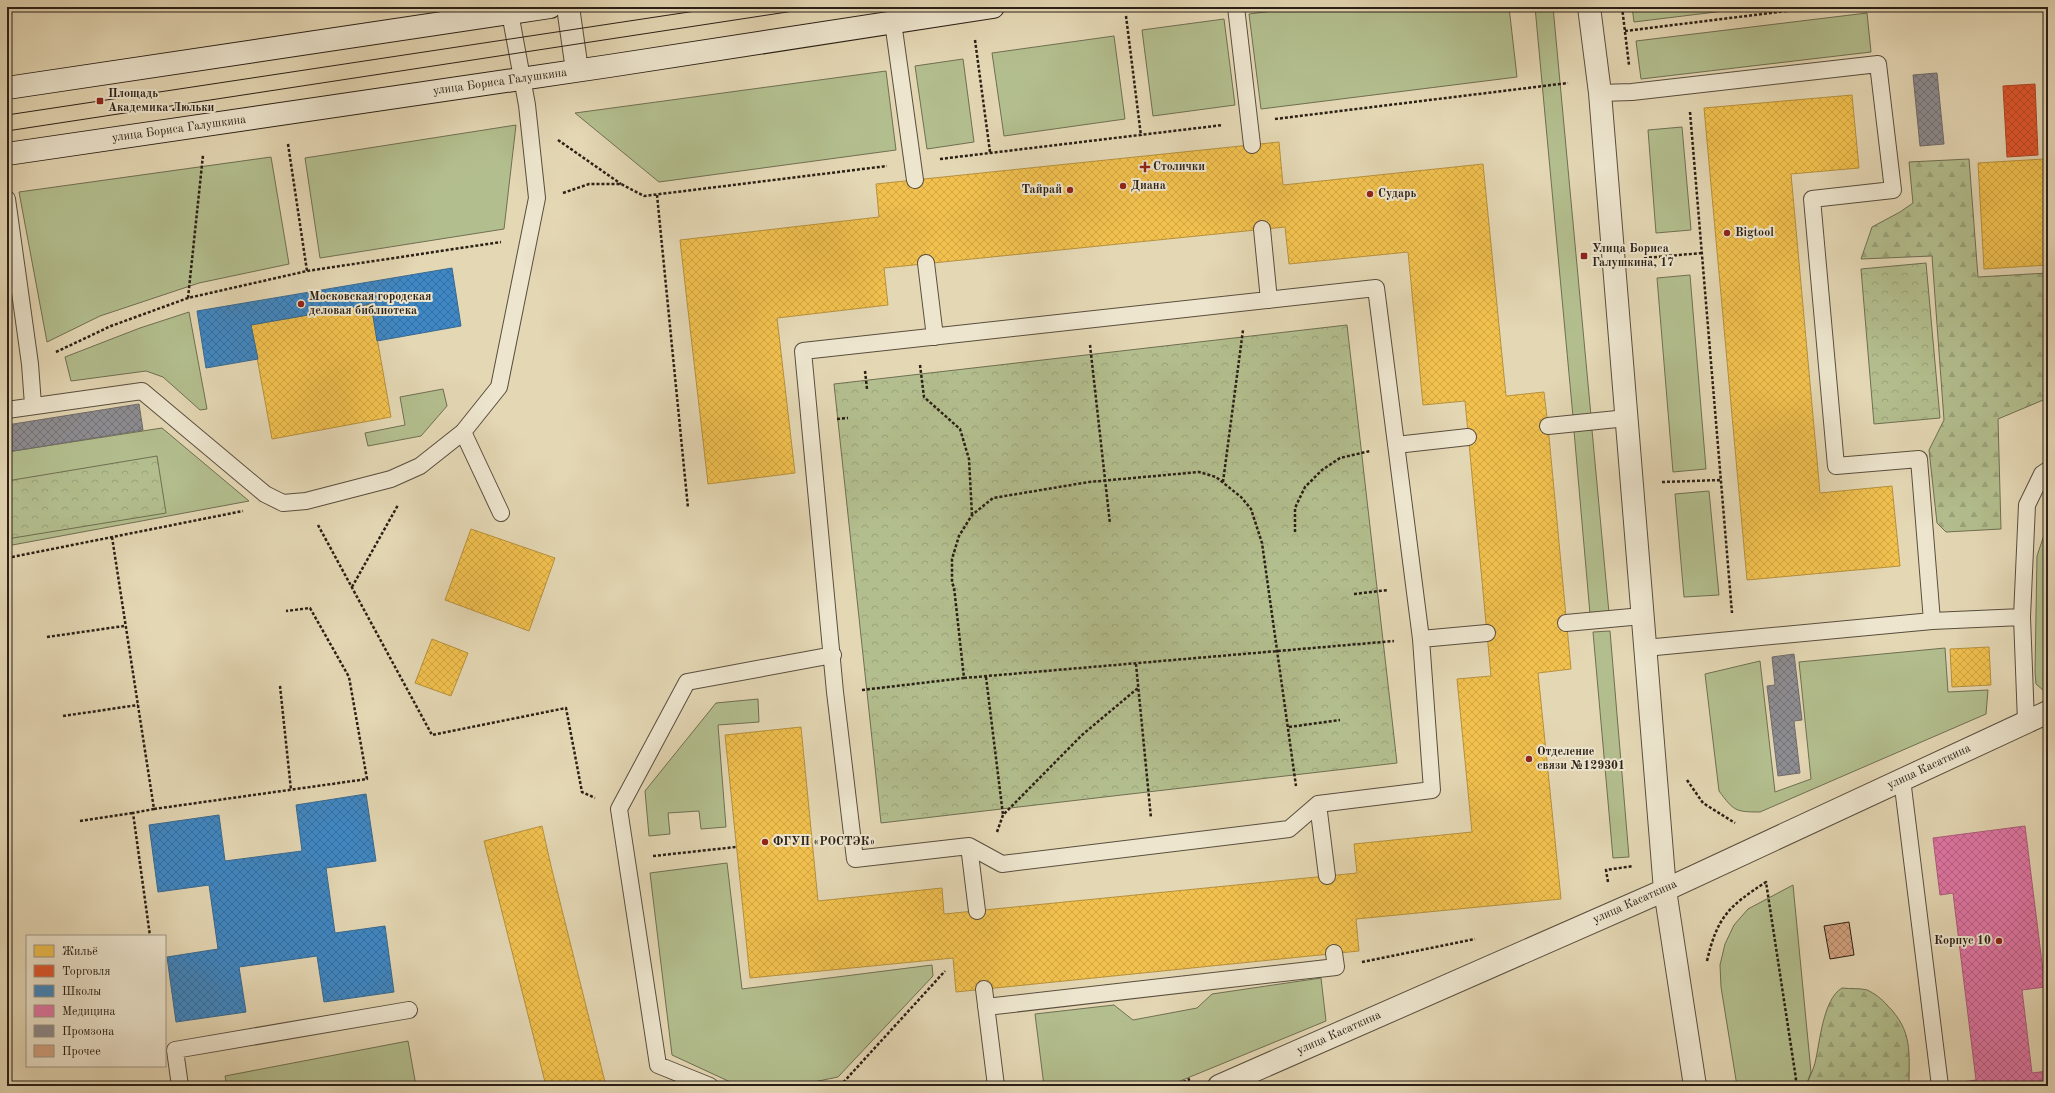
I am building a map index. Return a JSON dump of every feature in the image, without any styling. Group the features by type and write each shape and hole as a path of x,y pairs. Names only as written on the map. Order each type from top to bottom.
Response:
{"street":[{"path":"7,88 550,7"},
{"path":"568,7 577,70"},
{"name":"улица Бориса Галушкина","path":"7,154 522,79 992,7"},
{"path":"1589,7 1600,93 1665,890 1695,1086"},
{"name":"улица Касаткина","path":"1219,1086 1665,890 2048,712"}],"lane":[{"path":"1236,7 1252,144"},
{"path":"7,410 33,405 142,392 265,494 283,503 306,501 391,479 420,466 463,432 499,387 535,210 537,198 528,118 510,13"},
{"path":"893,22 914,162 915,180"},
{"path":"1600,93 1878,64 1893,190 1812,199 1836,466 1919,459 1932,621"},
{"path":"7,199 30,364 33,405"},
{"path":"1262,229 1265,300"},
{"path":"926,263 935,337"},
{"path":"1376,288 1421,639 1432,790 1318,804 1289,829 1154,844 1002,864 969,846 855,859 835,692 833,655 803,351 1265,300 1376,288"},
{"path":"1548,426 1626,418"},
{"path":"463,432 501,513"},
{"path":"1396,445 1468,437"},
{"path":"2026,722 2022,617 2027,505 2042,474 2048,470"},
{"path":"1566,623 1642,616"},
{"path":"1645,648 1932,621 2022,617"},
{"path":"1421,639 1487,633"},
{"path":"710,1086 658,1065 618,809 687,682 833,655"},
{"path":"1902,779 1940,1086"},
{"path":"1318,804 1327,876"},
{"path":"969,846 977,911"},
{"path":"986,1007 1335,960"},
{"path":"984,989 996,1086"},
{"path":"180,1086 175,1050 409,1010"}],"path":[{"path":"1625,31 1819,7"},
{"path":"1126,16 1141,136"},
{"path":"975,37 990,152"},
{"path":"528,118 622,184 644,196 990,152 1141,136 1569,82"},
{"path":"1688,85 1734,640"},
{"path":"287,137 307,271"},
{"path":"188,298 203,149"},
{"path":"535,210 567,191 589,184 622,184"},
{"path":"657,194 688,508"},
{"path":"30,364 111,326 188,298 307,271 529,238"},
{"path":"1644,258 1702,254"},
{"path":"1223,482 1243,329 1265,300"},
{"path":"1087,319 1110,524"},
{"path":"917,339 924,397 960,429 969,459 972,515"},
{"path":"1295,532 1294,508 1305,487 1322,470 1340,458 1396,445"},
{"path":"352,586 420,466"},
{"path":"964,678 954,587 952,583 952,559 959,536 972,515 993,498 1106,479 1199,472 1216,477 1241,497 1251,509 1262,543 1279,651 1296,787 1289,829"},
{"path":"1660,482 1721,480"},
{"path":"306,501 432,735 566,708 582,792 618,809"},
{"path":"7,558 283,503"},
{"path":"112,537 124,626 154,809"},
{"path":"1354,594 1414,587"},
{"path":"80,820 367,779 349,677 310,608 286,611"},
{"path":"47,638 124,626"},
{"path":"835,692 964,678 1421,639"},
{"path":"1136,664 1154,844"},
{"path":"986,677 1003,815"},
{"path":"280,686 291,790"},
{"path":"989,856 1003,815 1082,735 1138,688"},
{"path":"63,716 138,705"},
{"path":"1289,727 1340,720"},
{"path":"1686,772 1687,780 1703,803 1735,823"},
{"path":"134,813 150,935"},
{"path":"627,859 736,847"},
{"path":"1707,964 1712,940 1723,918 1740,899 1766,882 1796,1079 1793,1086"},
{"path":"1335,960 1480,938"},
{"path":"840,1086 945,971"}],"green space":[{"path":"1305,7 1509,7 1517,77 1261,109 1249,14"},
{"path":"1535,7 1553,7 1591,416 1573,417"},
{"path":"1632,7 1757,7 1634,22"},
{"path":"1867,13 1871,52 1641,79 1636,41"},
{"path":"1224,19 1235,105 1153,116 1142,30"},
{"path":"1114,36 1125,119 1004,136 992,53"},
{"path":"963,59 974,142 927,149 915,66"},
{"path":"886,71 896,150 659,182 575,113"},
{"path":"516,125 504,229 320,258 305,158"},
{"path":"1682,127 1691,230 1656,233 1648,130"},
{"path":"271,157 289,264 199,283 100,316 47,342 19,192"},
{"path":"1969,159 1978,277 2048,273 2048,398 1998,419 2001,529 1946,532 1937,523 1929,450 1944,420 1932,256 1861,259 1872,227 1913,203 1909,162"},
{"path":"1926,263 1940,418 1874,424 1861,269"},
{"path":"1690,275 1706,469 1673,472 1657,278"},
{"path":"189,312 207,409 200,410 163,377 146,371 71,381 65,357 140,328"},
{"path":"1347,325 1397,763 881,823 834,384"},
{"path":"443,389 447,406 421,436 368,446 365,433 405,425 400,397"},
{"path":"162,428 249,501 7,546 7,452"},
{"path":"1592,430 1609,613 1590,614 1574,431"},
{"path":"157,456 166,513 7,539 7,481"},
{"path":"1709,491 1719,595 1684,597 1675,494"},
{"path":"2048,523 2048,690 2043,690 2036,684 2035,672 2037,556"},
{"path":"1610,631 1629,857 1613,858 1593,632"},
{"path":"1945,648 1948,692 1988,690 1986,714 1760,812 1745,812 1736,809 1728,803 1719,791 1705,674 1760,661 1775,792 1811,779 1799,662"},
{"path":"758,699 759,722 718,725 726,827 701,829 699,811 668,813 670,834 649,836 645,791 716,703"},
{"path":"727,863 742,989 932,965 933,976 838,1077 794,1086 739,1086 672,1055 650,873"},
{"path":"1793,885 1811,1072 1806,1086 1737,1086 1721,987 1720,965 1725,944 1734,925 1748,909"},
{"path":"1321,978 1326,1021 1168,1086 1044,1086 1035,1014 1114,1005 1133,1020 1197,1008 1212,994"},
{"path":"1842,988 1870,991 1883,1001 1895,1015 1901,1024 1908,1042 1909,1086 1806,1086 1815,1063 1826,1011 1830,1001"},
{"path":"408,1041 416,1086 227,1086 225,1076"}],"building: Жильё":[{"path":"1852,95 1859,168 1791,174 1820,493 1892,486 1900,566 1747,580 1704,108"},
{"path":"1279,142 1283,185 1483,164 1506,396 1544,392 1548,426 1571,669 1538,673 1561,899 1356,919 1359,951 956,992 953,958 750,978 725,735 801,727 818,901 942,888 944,914 1357,873 1354,844 1472,832 1457,679 1491,676 1465,401 1423,405 1408,252 1289,264 1285,227 884,268 888,305 777,318 795,473 708,484 680,240 879,217 876,184"},
{"path":"2044,159 2048,265 1984,269 1978,163"},
{"path":"371,304 391,417 272,439 251,325"},
{"path":"471,529 555,558 529,631 445,600"},
{"path":"432,639 468,653 451,696 415,683"},
{"path":"1989,647 1991,685 1952,687 1950,649"},
{"path":"542,826 606,1086 546,1086 484,841"}],"building: Торговля":[{"path":"2035,84 2038,155 2007,157 2003,86"}],"building: Школы":[{"path":"452,268 461,326 377,341 371,304 251,325 258,359 206,368 197,311"},
{"path":"366,794 376,861 326,868 335,933 385,926 394,992 324,1002 317,956 239,967 246,1012 176,1022 167,957 218,949 209,885 158,892 149,825 219,815 225,861 302,851 296,805"}],"building: Медицина":[{"name":"Корпус 10","path":"2025,826 2045,987 2022,990 2032,1073 2048,1071 2048,1086 1963,1086 1962,1082 1976,1080 1953,893 1940,895 1933,838"}],"building: Промзона":[{"path":"1937,73 1944,144 1920,146 1913,75"},
{"path":"139,404 143,430 7,452 7,425"},
{"path":"1794,654 1802,720 1794,721 1800,773 1778,776 1767,686 1775,685 1772,657"}],"building: Прочее":[{"path":"1849,922 1854,955 1830,959 1824,926"}],"tram line":[{"path":"7,115 722,7"},
{"path":"7,131 820,7"}],"place":[{"name":"Площадь Академика Люльки","path":"100,101"},
{"name":"Столички","path":"1145,167"},
{"name":"Диана","path":"1123,186"},
{"name":"Тайрай","path":"1070,190"},
{"name":"Сударь","path":"1370,194"},
{"name":"Bigtool","path":"1727,233"},
{"name":"Улица Бориса Галушкина, 17","path":"1584,256"},
{"name":"Московская городская деловая библиотека","path":"301,304"},
{"name":"Отделение связи №129301","path":"1529,759"},
{"name":"ФГУП «РОСТЭК»","path":"765,842"},
{"name":"Корпус 10","path":"1999,941"}]}
